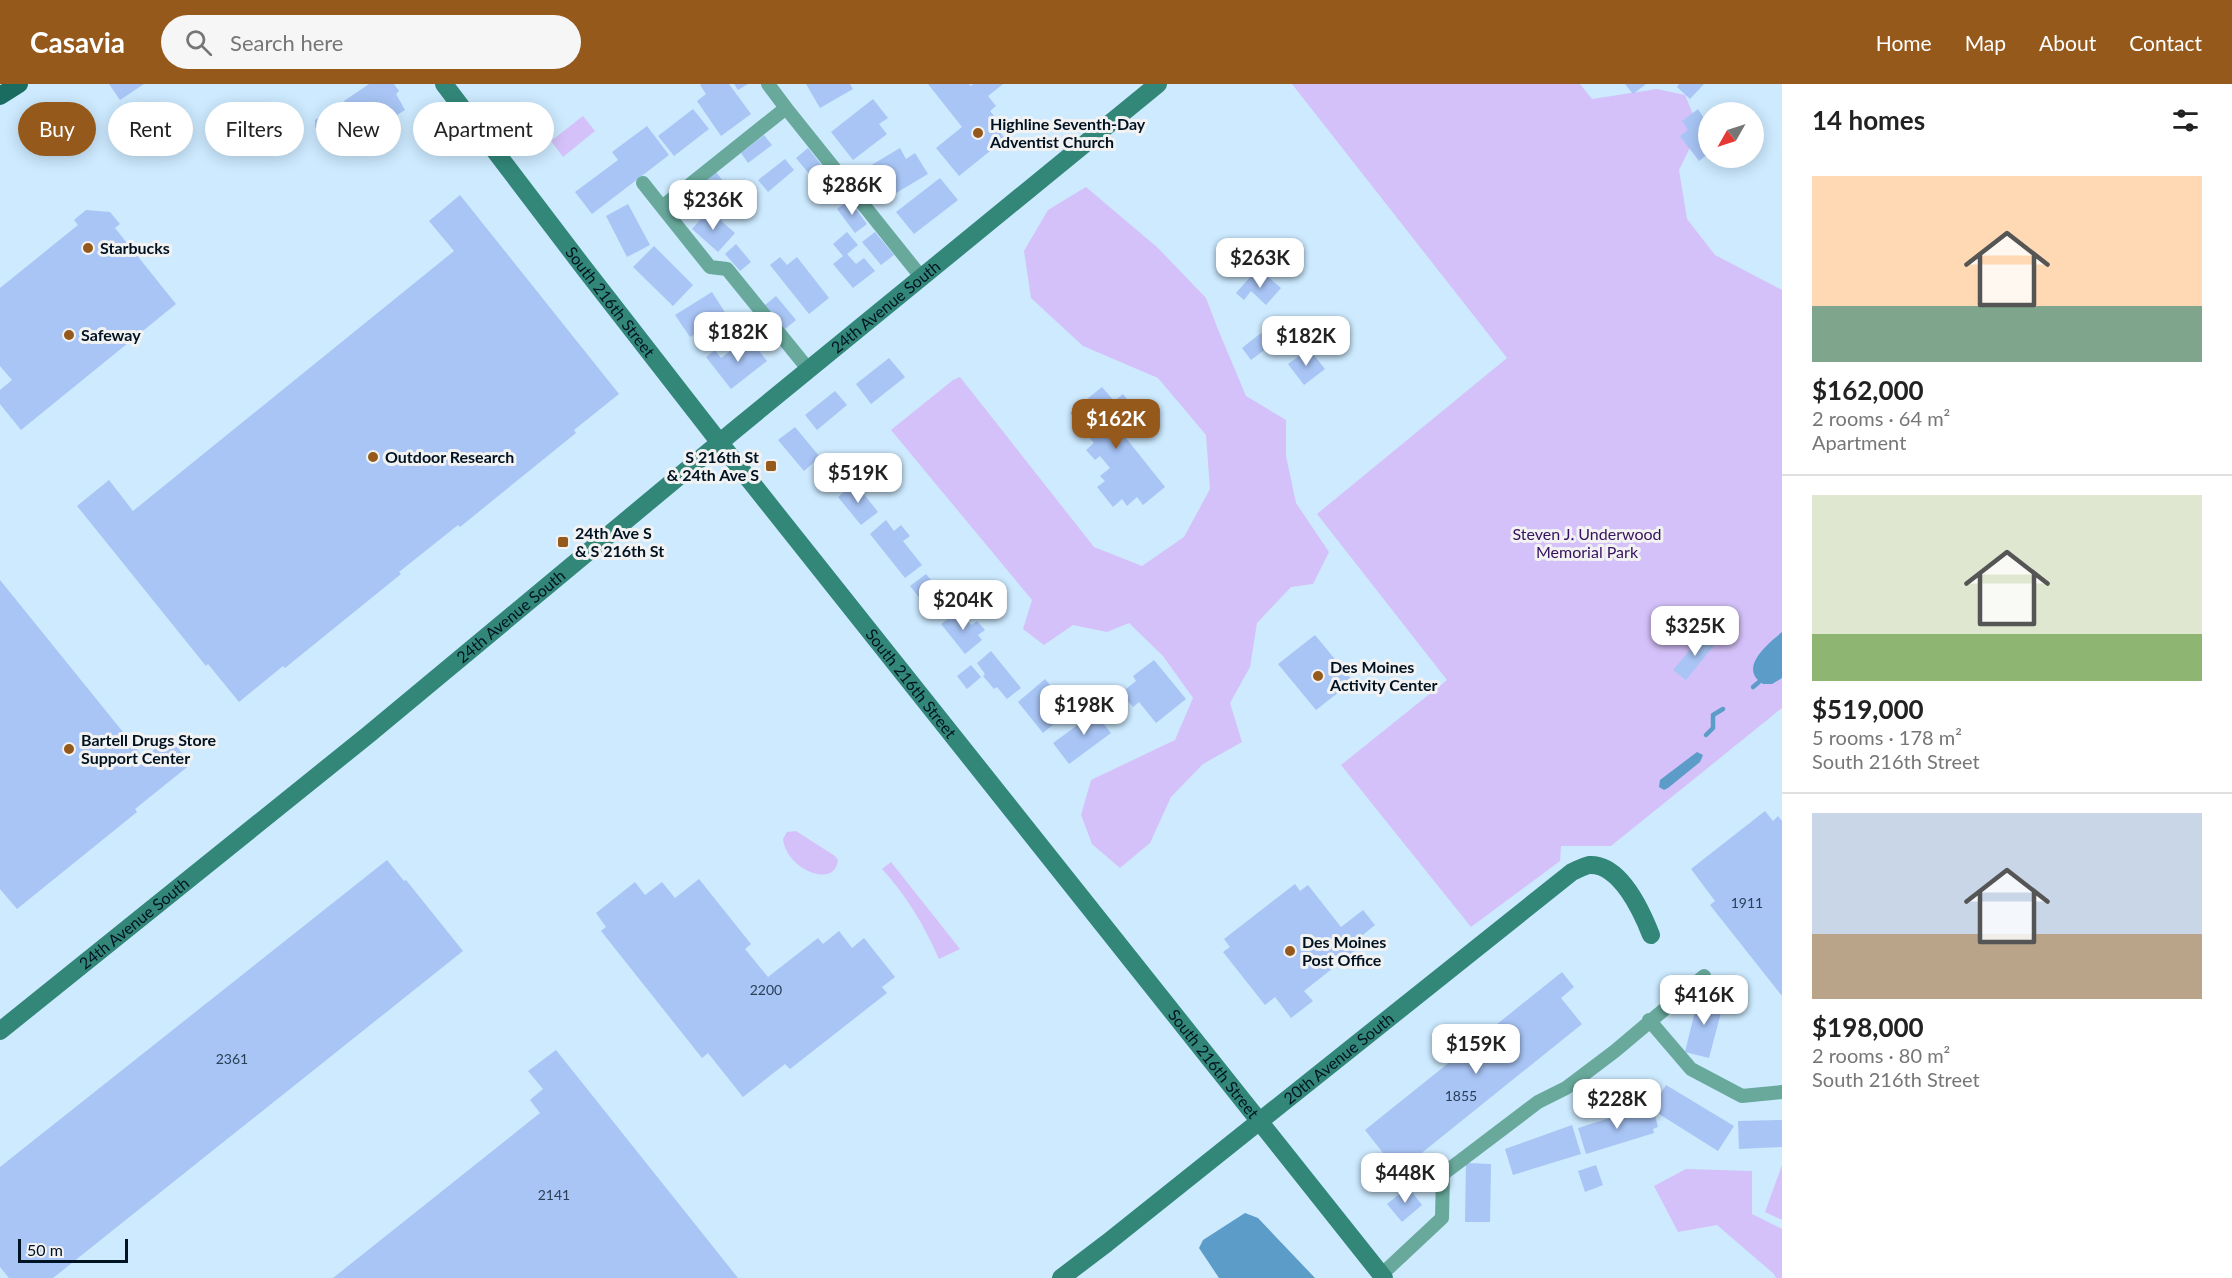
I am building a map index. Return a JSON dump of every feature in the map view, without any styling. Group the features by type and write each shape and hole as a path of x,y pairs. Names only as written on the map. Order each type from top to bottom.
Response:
{"main road":[{"path":"0,96 19,84"}],"street":[{"name":"South 216th Street","path":"444,84 720,443 1383,1276"},
{"path":"768,84 922,278"},
{"name":"24th Avenue South","path":"0,1031 368,735 809,369 1158,84"},
{"path":"662,207 786,108"},
{"path":"643,183 710,267 727,269 809,369"},
{"name":"20th Avenue South","path":"1061,1278 1107,1244 1259,1120 1572,872 1589,865 1613,874 1626,887 1642,912 1651,935"},
{"path":"1383,1276 1442,1218 1443,1174 1538,1102 1566,1088 1704,976"},
{"path":"1649,1020 1691,1069 1742,1096 1782,1092"}],"green space":[{"name":"Steven J. Underwood Memorial Park","path":"1292,84 1580,84 1592,99 1657,89 1685,95 1698,127 1679,170 1687,219 1715,255 1782,290 1782,708 1611,846 1561,846 1560,861 1471,927 1341,765 1447,680 1317,514 1507,358"},
{"path":"583,116 595,131 563,157 554,145 554,139"},
{"path":"1086,187 1158,248 1206,298 1246,396 1286,420 1286,456 1296,503 1329,552 1313,584 1291,587 1257,623 1250,667 1230,703 1242,742 1203,764 1171,797 1150,843 1120,868 1092,844 1081,815 1091,780 1175,740 1193,698 1163,656 1129,623 1107,632 1073,625 1044,645 1023,629 1032,600 891,430 953,380 960,377 1094,547 1142,566 1184,537 1210,489 1206,435 1158,378 1083,346 1031,298 1024,251 1048,210"},
{"path":"796,831 835,856 838,860 835,869 829,874 810,872 792,859 783,839 787,832"},
{"path":"891,862 960,949 939,959 914,911 882,869"},
{"path":"1782,1165 1782,1220 1765,1212"},
{"path":"1686,1169 1752,1171 1752,1214 1782,1229 1782,1278 1776,1278 1717,1225 1678,1232 1654,1186"}],"water":[{"path":"728,326 735,335 717,349 710,341"},
{"path":"1782,632 1782,678 1772,684 1763,684 1756,678 1753,671 1754,663 1763,649"},
{"path":"1697,752 1703,755 1700,762 1668,788 1664,790 1659,787 1660,780"},
{"path":"1245,1213 1258,1218 1315,1278 1219,1278 1199,1248 1203,1240"}],"building":[{"path":"109,84 144,84 120,100"},
{"path":"369,84 394,84 399,91 396,94 400,102 345,102"},
{"path":"729,84 751,114 721,136 697,101 706,94 700,85"},
{"path":"734,84 748,84 738,90"},
{"path":"806,84 850,84 853,89 820,108"},
{"name":"Highline Seventh-Day Adventist Church","path":"928,84 969,84 971,86 973,84 1003,84 988,96 996,106 990,111 994,116 990,119 1005,139 959,176 936,148 962,127"},
{"path":"1625,84 1646,84 1633,94"},
{"path":"1679,84 1704,84 1690,99 1677,87"},
{"path":"873,99 888,118 879,124 887,134 853,160 831,132"},
{"path":"693,109 709,129 674,156 658,136"},
{"path":"1698,109 1698,160 1680,136 1688,130 1682,121"},
{"path":"647,126 669,155 592,214 575,192 618,160 612,152"},
{"path":"764,135 772,145 748,163 741,153"},
{"path":"808,148 827,172 815,181 796,158"},
{"path":"900,148 906,159 915,153 928,174 881,202 863,170"},
{"path":"785,159 794,170 768,192 758,180"},
{"path":"716,172 724,182 702,202 693,192"},
{"path":"940,178 958,200 914,234 896,212"},
{"name":"Outdoor Research","path":"460,195 619,394 574,430 576,433 460,527 458,525 399,572 401,574 285,668 283,666 239,702 208,664 206,666 77,506 109,480 133,511 454,251 429,221"},
{"path":"849,200 867,224 855,233 837,209"},
{"path":"628,204 650,245 627,257 606,216"},
{"name":"Safeway","path":"86,210 110,212 120,224 115,228 176,304 21,430 0,404 0,390 12,380 0,366 0,288 78,225 74,220"},
{"path":"709,210 735,233 718,252 692,229"},
{"path":"847,232 858,245 847,254 856,264 864,258 875,271 853,288 833,264 843,256 833,244"},
{"path":"875,232 894,255 881,265 862,242"},
{"path":"736,244 751,262 740,271 725,254"},
{"path":"654,246 693,285 673,306 633,267"},
{"path":"780,257 787,265 797,257 829,298 809,314 770,265"},
{"path":"1266,275 1281,288 1266,305 1251,291 1244,300 1236,293 1251,276 1259,283"},
{"path":"712,292 726,314 690,337 675,315"},
{"path":"776,296 796,320 785,329 765,305"},
{"path":"1261,333 1271,345 1251,360 1242,348"},
{"path":"748,337 767,361 731,389 706,357 715,350 721,358"},
{"path":"1309,349 1325,369 1304,385 1288,364"},
{"path":"889,358 905,377 871,404 856,384"},
{"path":"1102,387 1114,401 1123,394 1134,408 1124,416 1132,426 1122,433 1165,487 1143,505 1137,497 1127,506 1122,499 1113,507 1097,487 1105,481 1100,476 1110,468 1100,456 1095,460 1086,450 1094,443 1070,413"},
{"path":"835,391 847,405 817,430 805,415"},
{"path":"795,427 820,457 804,471 778,440"},
{"path":"855,483 878,512 861,525 838,497"},
{"path":"886,520 894,531 901,525 910,536 903,541 922,565 905,578 870,534"},
{"path":"926,574 941,592 946,588 954,599 933,615 910,586"},
{"name":"Bartell Drugs Store Support Center","path":"0,580 144,758 169,737 191,764 135,809 137,812 17,909 0,889"},
{"path":"959,610 971,625 977,621 985,630 978,635 982,640 965,654 941,624"},
{"path":"1704,633 1716,643 1686,680 1673,670"},
{"name":"Des Moines Activity Center","path":"1315,635 1353,681 1316,710 1278,664"},
{"path":"991,651 1021,688 1007,699 983,676 985,674 977,663"},
{"path":"1154,660 1186,699 1156,723 1139,702 1133,707 1121,693 1136,681 1133,676"},
{"path":"971,665 981,677 967,689 957,676"},
{"path":"1045,679 1071,710 1043,733 1018,702"},
{"path":"1104,706 1111,717 1103,723 1111,733 1069,764 1053,743"},
{"path":"1765,811 1773,821 1778,816 1782,821 1782,996 1710,905 1715,901 1691,869"},
{"path":"387,860 463,951 53,1278 9,1278 0,1267 0,1167"},
{"path":"699,879 751,944 745,949 768,977 818,938 823,944 839,931 852,948 864,938 895,977 882,987 887,993 790,1069 785,1064 743,1097 708,1053 702,1058 601,931 606,927 596,913 635,882 645,895 662,882 675,898"},
{"name":"Des Moines Post Office","path":"1295,884 1300,891 1308,885 1341,927 1363,910 1375,925 1353,943 1357,949 1304,991 1313,1001 1291,1018 1275,997 1265,1005 1223,952 1230,947 1224,939"},
{"path":"1562,972 1574,987 1561,998 1582,1024 1398,1172 1365,1130"},
{"path":"1699,995 1724,1001 1709,1058 1685,1052"},
{"path":"556,1050 738,1278 333,1278 540,1113 530,1100 543,1089 528,1071"},
{"path":"1666,1085 1734,1126 1718,1151 1651,1109"},
{"path":"1645,1107 1648,1118 1655,1116 1658,1127 1653,1129 1654,1133 1586,1154 1578,1128"},
{"path":"1782,1120 1782,1147 1739,1149 1738,1121"},
{"path":"1572,1125 1581,1154 1513,1175 1505,1149"},
{"path":"1466,1163 1491,1164 1490,1222 1465,1222"},
{"path":"1596,1165 1603,1185 1585,1192 1578,1171"},
{"path":"1408,1187 1422,1205 1402,1222 1387,1204"}],"waterway":[{"path":"1753,687 1759,682"},
{"path":"1706,735 1713,728 1713,715 1723,709"}],"place":[{"name":"Highline Seventh-Day Adventist Church","path":"978,133"},
{"name":"Starbucks","path":"88,248"},
{"name":"Safeway","path":"69,335"},
{"name":"Outdoor Research","path":"373,457"},
{"name":"S 216th St & 24th Ave S","path":"771,466"},
{"name":"24th Ave S & S 216th St","path":"563,542"},
{"name":"Des Moines Activity Center","path":"1318,676"},
{"name":"Bartell Drugs Store Support Center","path":"69,749"},
{"name":"Des Moines Post Office","path":"1290,951"}]}
